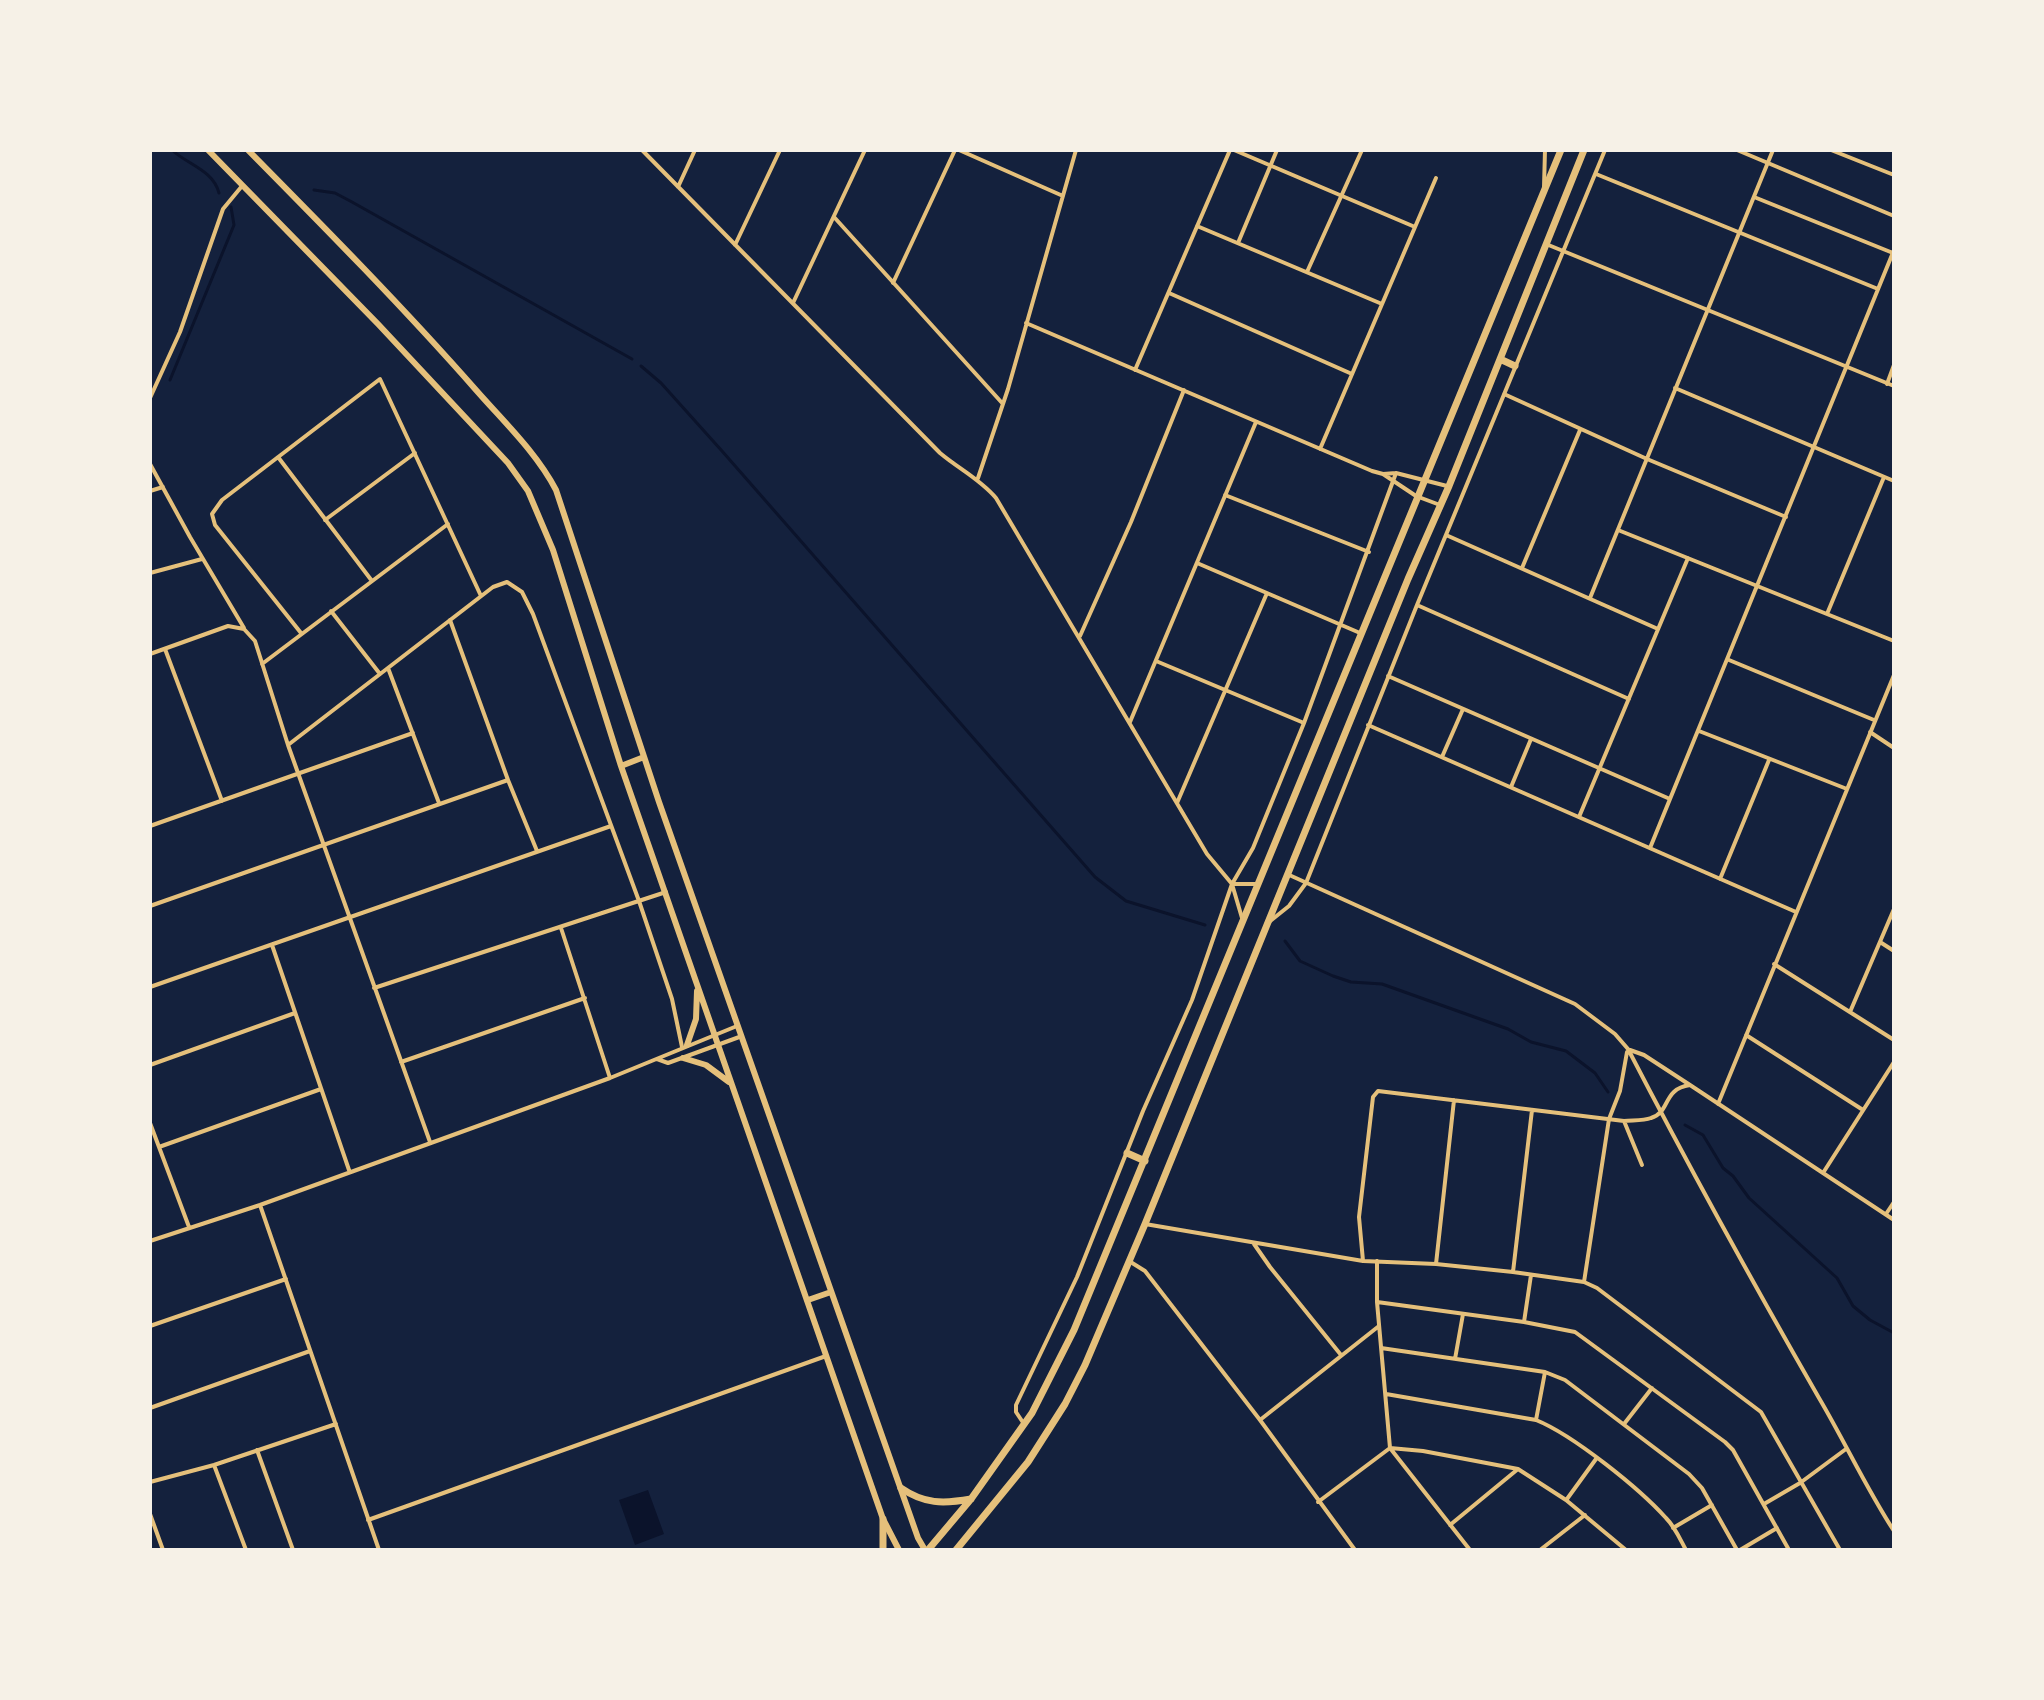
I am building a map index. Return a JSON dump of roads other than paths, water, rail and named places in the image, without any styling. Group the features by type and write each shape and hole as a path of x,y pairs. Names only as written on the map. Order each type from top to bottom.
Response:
{"highway":[{"path":"926,1550 971,1499 1024,1424 1074,1330 1561,150"},
{"path":"956,1550 1028,1462 1065,1404 1085,1365 1449,486 1584,150"},
{"path":"1500,359 1515,366"},
{"path":"1127,1153 1145,1161"},
{"path":"901,1488 916,1498 932,1502 971,1499"},
{"path":"883,1519 883,1550"},
{"path":"963,1550 966,1539"}],"main road":[{"path":"208,150 487,439 528,491 553,550 621,766 883,1519 899,1550"},
{"path":"248,150 455,366 546,471 556,490 644,757 918,1538 926,1550"},
{"path":"621,766 644,757"},
{"path":"685,1046 696,1019 697,983"},
{"path":"683,1058 706,1065 731,1084"},
{"path":"808,1300 831,1292"}],"street":[{"path":"642,150 940,453 967,474 978,478 996,498 1207,854 1232,884 1242,918"},
{"path":"678,187 695,150"},
{"path":"735,245 780,150"},
{"path":"793,303 865,150"},
{"path":"893,283 957,150 1063,196"},
{"path":"978,478 1003,404 1076,150"},
{"path":"1135,370 1232,150 1415,227"},
{"path":"1238,243 1277,150"},
{"path":"1307,272 1362,150"},
{"path":"1544,190 1545,150"},
{"path":"1267,924 1289,906 1306,883 1605,150"},
{"path":"1737,150 1894,216"},
{"path":"1590,598 1773,150"},
{"path":"1831,150 1894,175"},
{"path":"1596,174 1878,289"},
{"path":"1320,449 1436,178"},
{"path":"150,398 180,332 223,209 242,186"},
{"path":"1650,848 1893,252 1753,197"},
{"path":"834,217 1003,404"},
{"path":"1197,226 1382,304"},
{"path":"1546,244 1894,386"},
{"path":"1169,293 1352,374"},
{"path":"1026,323 1383,474 1416,496 1440,505"},
{"path":"1887,384 1894,365"},
{"path":"301,633 212,518 214,509 380,379 481,596"},
{"path":"1674,388 1894,481"},
{"path":"1080,636 1131,522 1184,390"},
{"path":"1504,394 1647,459 1786,517"},
{"path":"1130,722 1256,421"},
{"path":"1522,568 1580,429"},
{"path":"325,520 415,453"},
{"path":"278,457 372,581"},
{"path":"150,464 244,629 255,641 288,745 430,1142"},
{"path":"1024,1424 1018,1417 1016,1405 1077,1277 1192,1000 1232,884 1253,848 1304,723 1396,473"},
{"path":"1383,474 1396,473 1449,486"},
{"path":"1827,614 1884,477"},
{"path":"150,491 163,487"},
{"path":"1225,495 1369,552"},
{"path":"262,664 448,524"},
{"path":"1618,530 1894,641"},
{"path":"1446,535 1658,629"},
{"path":"1579,817 1688,558"},
{"path":"150,573 203,559"},
{"path":"1197,563 1362,633"},
{"path":"288,745 493,587 507,582 518,587 528,601 639,901 685,1046"},
{"path":"1177,803 1267,593"},
{"path":"1417,605 1629,699"},
{"path":"331,611 380,674"},
{"path":"450,620 537,851"},
{"path":"150,654 222,628 244,629"},
{"path":"165,649 222,801"},
{"path":"1729,660 1875,720"},
{"path":"1156,661 1304,723"},
{"path":"388,668 439,803"},
{"path":"1718,1104 1894,675"},
{"path":"1388,676 1670,799"},
{"path":"1442,757 1463,709"},
{"path":"1368,725 1796,912"},
{"path":"1699,731 1847,789"},
{"path":"1870,732 1894,748"},
{"path":"150,826 413,733"},
{"path":"1511,787 1531,739"},
{"path":"1720,879 1769,760"},
{"path":"150,906 508,780"},
{"path":"150,987 611,826"},
{"path":"1287,874 1575,1004 1615,1034 1628,1049 1722,1229 1894,1531"},
{"path":"1232,884 1256,884"},
{"path":"374,988 666,892"},
{"path":"1850,1012 1894,909"},
{"path":"561,928 610,1078"},
{"path":"1880,942 1894,951"},
{"path":"272,945 349,1171"},
{"path":"1774,964 1894,1040"},
{"path":"401,1062 585,998"},
{"path":"150,1065 295,1013"},
{"path":"150,1241 260,1205 610,1078 738,1026"},
{"path":"1746,1035 1863,1110"},
{"path":"655,1059 668,1063 742,1036"},
{"path":"1628,1049 1644,1055 1894,1220"},
{"path":"1584,1282 1609,1119 1620,1091 1628,1049"},
{"path":"1823,1173 1894,1062"},
{"path":"1363,1261 1359,1217 1374,1094 1378,1091 1624,1121 1652,1118 1662,1112 1674,1089 1690,1085"},
{"path":"159,1147 321,1089"},
{"path":"1436,1264 1454,1100"},
{"path":"1513,1272 1532,1110"},
{"path":"1624,1121 1642,1165"},
{"path":"150,1123 189,1227"},
{"path":"1886,1214 1894,1202"},
{"path":"260,1205 379,1550"},
{"path":"1145,1224 1363,1261 1513,1272 1584,1282 1597,1288 1761,1412 1840,1550"},
{"path":"1254,1244 1341,1355"},
{"path":"1377,1260 1377,1302 1390,1448 1470,1550"},
{"path":"1129,1261 1145,1271 1355,1550"},
{"path":"1524,1322 1531,1275"},
{"path":"150,1326 286,1279"},
{"path":"1377,1302 1575,1332 1710,1429 1733,1450 1789,1550"},
{"path":"1455,1359 1463,1314"},
{"path":"1260,1420 1379,1326"},
{"path":"1381,1348 1545,1372 1565,1380 1689,1474 1702,1488 1738,1550 1777,1528"},
{"path":"150,1408 310,1351"},
{"path":"368,1520 826,1356"},
{"path":"1536,1420 1545,1372"},
{"path":"1624,1425 1652,1388"},
{"path":"1386,1394 1536,1420 1554,1427 1634,1488 1673,1528 1686,1550"},
{"path":"150,1482 214,1465 336,1424"},
{"path":"1318,1502 1390,1448 1423,1451 1518,1469 1566,1500 1626,1550"},
{"path":"1764,1504 1800,1483 1846,1449"},
{"path":"257,1450 293,1550"},
{"path":"1566,1500 1596,1459"},
{"path":"214,1465 246,1550"},
{"path":"1450,1525 1518,1469"},
{"path":"1673,1528 1712,1505"},
{"path":"150,1514 163,1550"},
{"path":"1540,1550 1585,1515"}],"water":[{"path":"648,1490 664,1534 635,1545 619,1500"}],"waterway":[{"path":"172,150 206,173 219,193"},
{"path":"314,190 335,193 352,202 632,359"},
{"path":"170,380 234,225 231,207"},
{"path":"641,366 661,383 722,451 1095,877 1126,901 1205,925"},
{"path":"1285,941 1300,961 1333,976 1351,982 1382,984 1508,1029 1531,1042 1566,1051 1595,1073 1608,1092"},
{"path":"1685,1125 1703,1135 1723,1168 1749,1198 1837,1278 1853,1306 1894,1333"}]}
